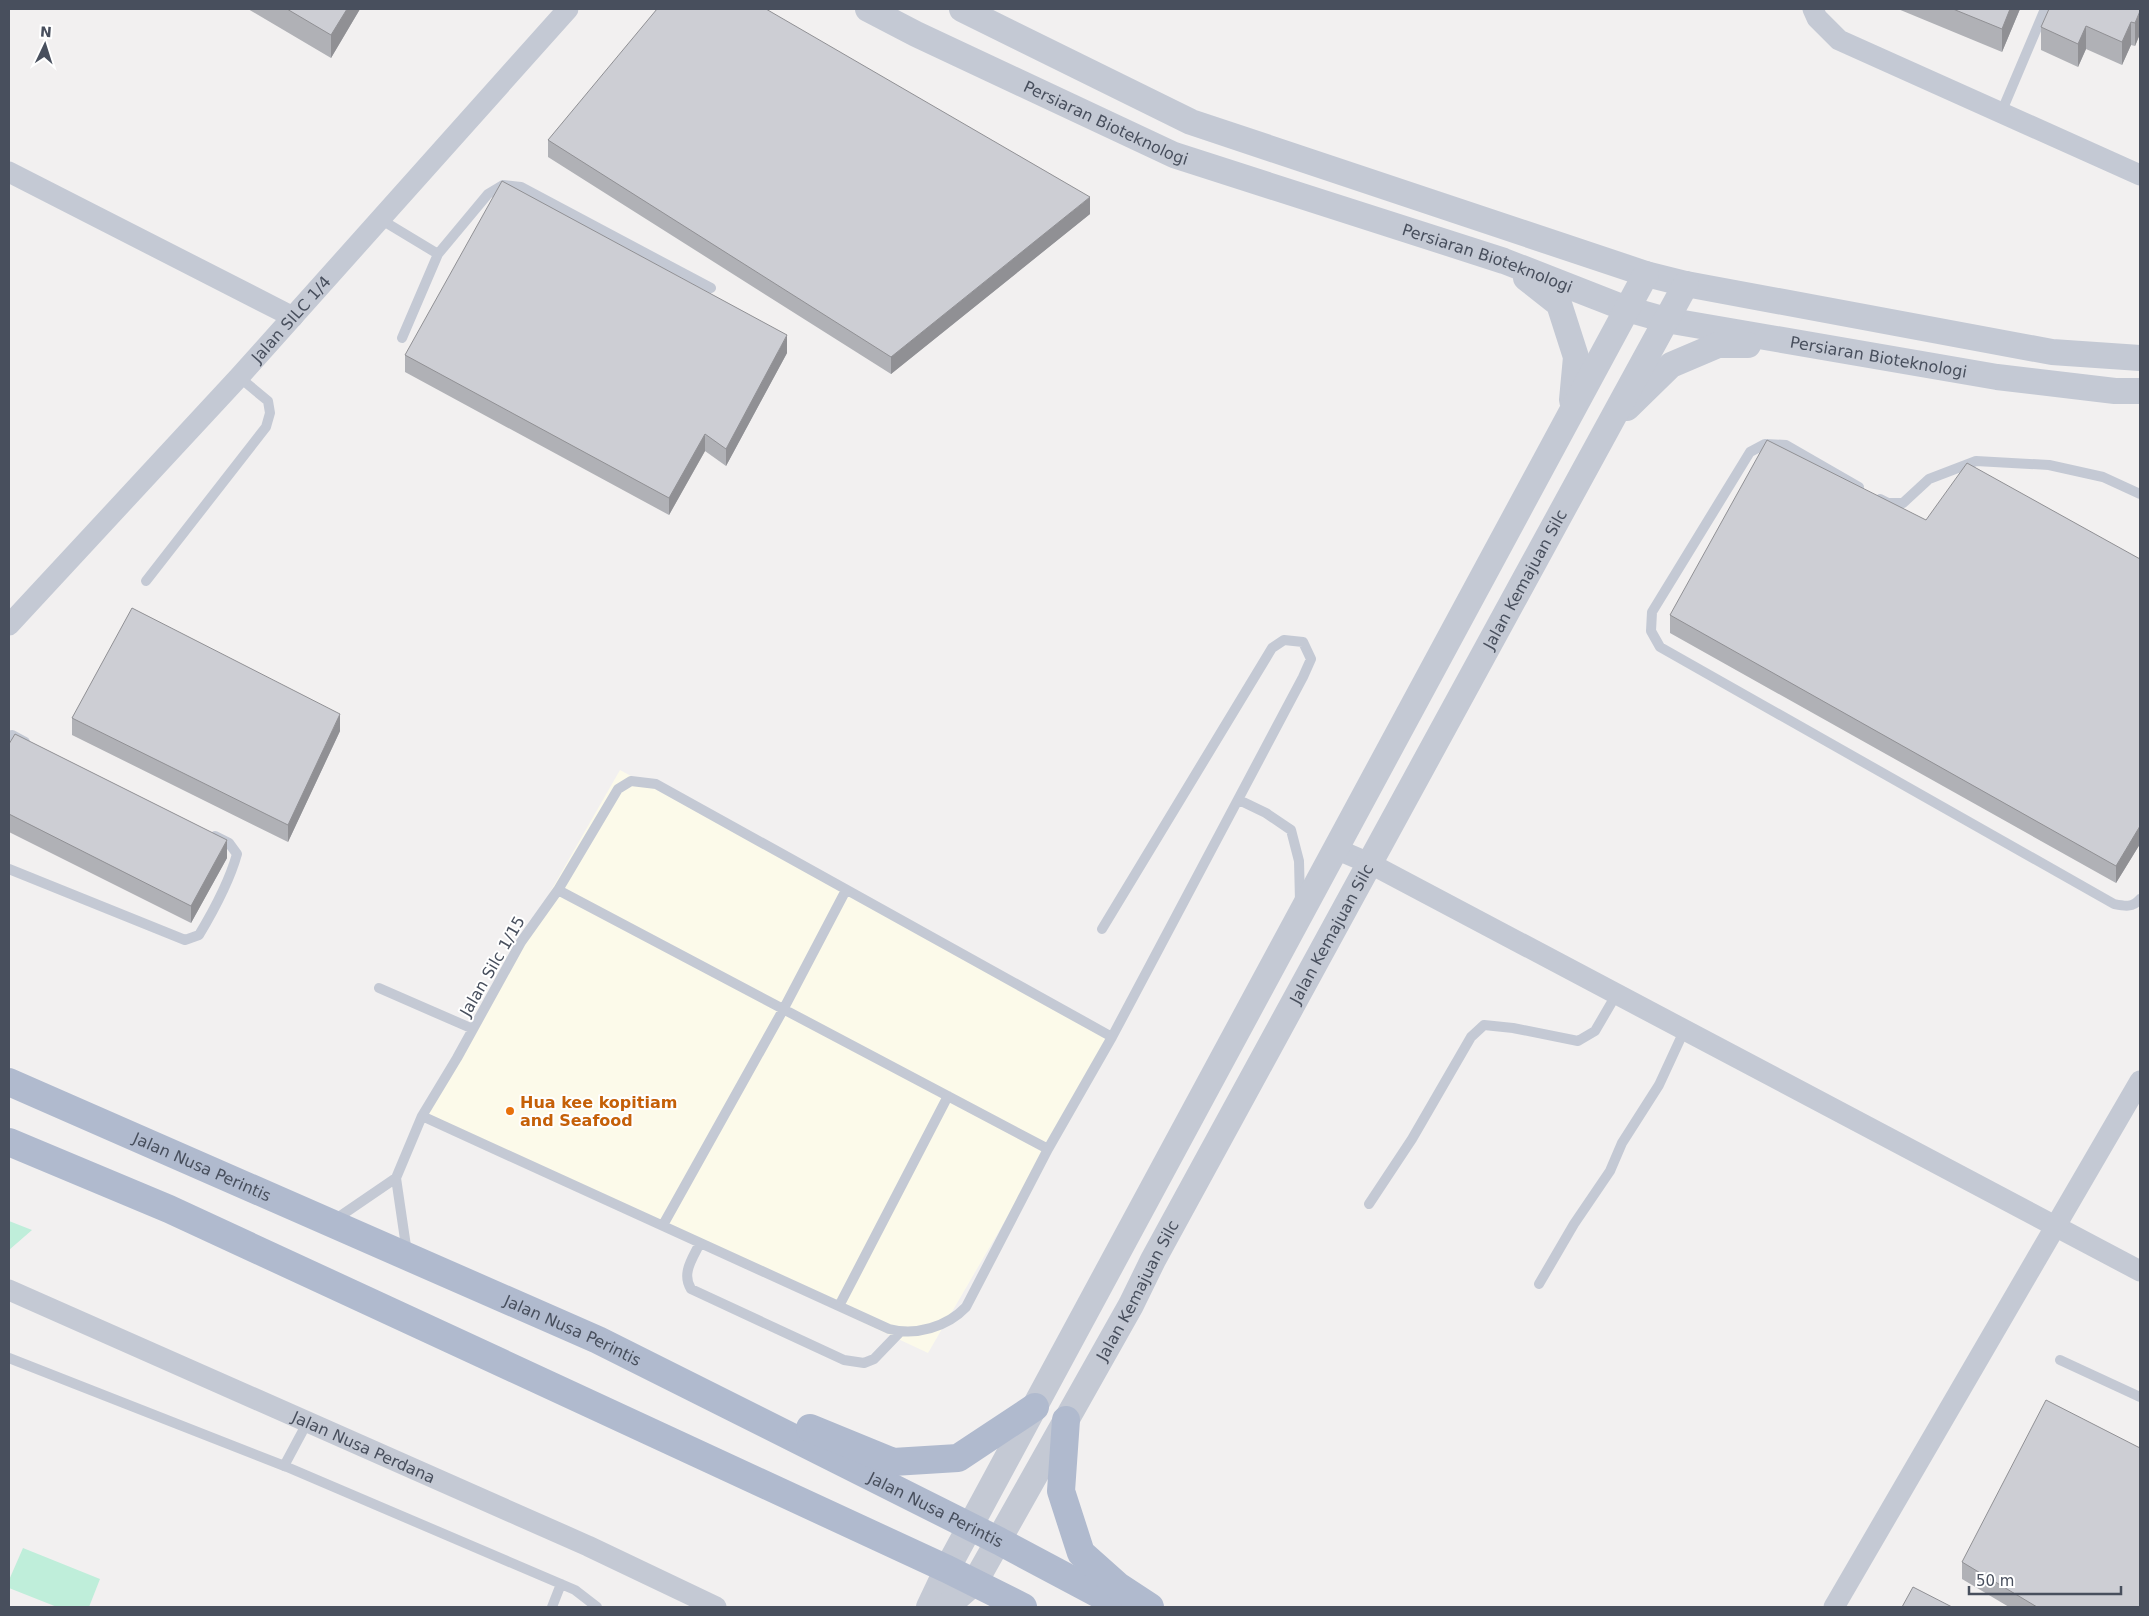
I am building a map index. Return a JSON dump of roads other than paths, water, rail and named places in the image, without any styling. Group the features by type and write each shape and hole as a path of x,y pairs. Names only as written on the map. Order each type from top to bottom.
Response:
{"main road":[{"name":"Jalan Nusa Perintis","path":"9,1082 598,1340 999,1541 1123,1607"},
{"path":"9,1142 169,1210 975,1582 1023,1607"},
{"path":"598,1340 893,1462 958,1458 1035,1407"},
{"path":"1066,1420 1061,1491 1081,1553 1118,1586 1150,1607"}],"street":[{"name":"Jalan SILC 1/4","path":"9,625 239,378 568,9"},
{"name":"Persiaran Bioteknologi","path":"868,9 916,34 1174,155 1504,261 1626,309 1666,320 1997,377 2115,391 2140,390"},
{"path":"962,9 1191,122 1646,274 1686,284 2052,352 2140,358"},
{"path":"1813,9 1817,18 1839,40 2140,175"},
{"path":"9,172 293,317"},
{"path":"1504,261 1559,304 1576,357 1570,413"},
{"name":"Jalan Kemajuan Silc","path":"929,1607 947,1569 1646,274"},
{"name":"Jalan Kemajuan Silc","path":"946,1607 975,1582 999,1541 1131,1305 1174,1222 1686,284"},
{"path":"1608,426 1671,365 1718,345 1812,344"},
{"path":"1336,849 1370,864 2140,1271"},
{"path":"1834,1607 2140,1081"},
{"path":"1143,1206 1174,1222"},
{"path":"1099,1287 1131,1305"},
{"name":"Jalan Nusa Perdana","path":"9,1290 588,1546 716,1607"}],"lane":[{"path":"2001,113 2044,9"},
{"path":"402,338 438,254 488,194 503,185 521,187 711,288"},
{"path":"380,219 438,254"},
{"path":"146,581 266,427 270,413 268,401 239,378"},
{"path":"2140,494 2104,477 2049,464 1976,462 1929,479 1903,503 1888,503 1786,446 1765,444 1750,452 1652,612 1651,631 1660,647 2114,904 2127,906 2137,903 2140,899"},
{"path":"422,1116 889,1329 911,1332 951,1320 966,1307 1048,1148 1112,1037 1304,678 1310,659 1303,642 1284,640 1272,648 1102,929"},
{"path":"9,736 12,735 38,748"},
{"name":"Jalan Silc 1/15","path":"396,1178 422,1116 521,942 558,890 618,789 631,781 656,784 846,890"},
{"path":"1239,800 1291,830 1299,861 1301,915"},
{"path":"9,869 185,940 200,936 234,866 237,854 229,843 203,830"},
{"path":"558,890 1048,1148"},
{"path":"663,1225 783,1010 846,890 1112,1037"},
{"path":"379,988 472,1029"},
{"path":"1369,1204 1412,1139 1471,1037 1484,1025 1513,1028 1578,1041 1595,1031 1616,995"},
{"path":"1539,1284 1574,1224 1610,1171 1622,1142 1660,1085 1684,1031"},
{"path":"839,1306 948,1096"},
{"path":"331,1222 396,1178 408,1256"},
{"path":"700,1243 686,1274 686,1282 691,1289 844,1360 864,1363 874,1359 900,1332"},
{"path":"9,1358 284,1466 561,1584 574,1590 597,1607"},
{"path":"2060,1360 2140,1397"},
{"path":"284,1466 307,1423"},
{"path":"552,1607 561,1584"}],"place":[{"name":"Hua kee kopitiam and Seafood","path":"510,1111"}]}
